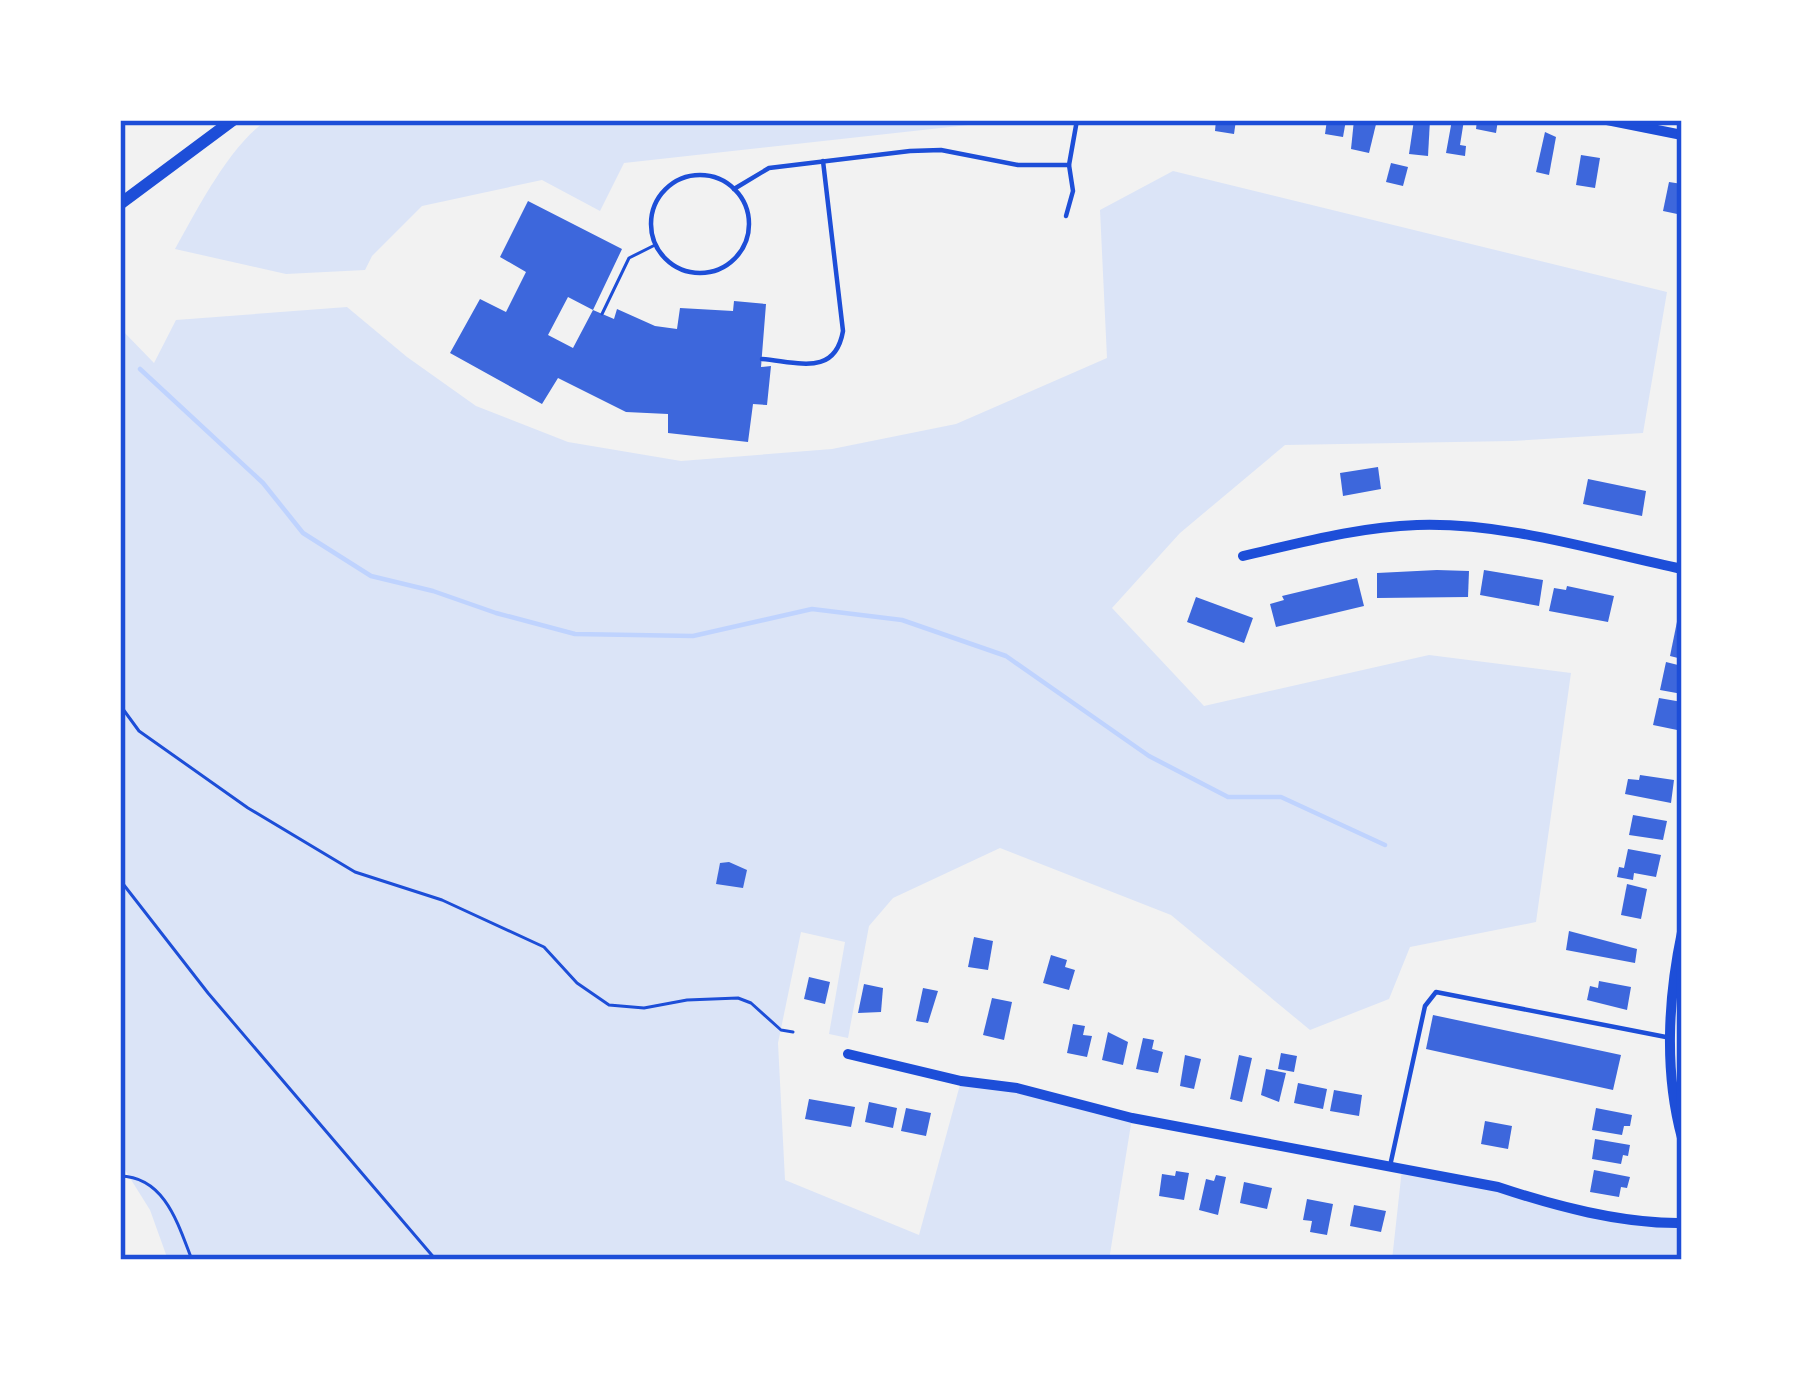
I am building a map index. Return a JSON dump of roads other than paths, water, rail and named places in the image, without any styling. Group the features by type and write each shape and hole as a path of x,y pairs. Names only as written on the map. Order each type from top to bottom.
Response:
{"street":[{"path":"120,204 233,120"},
{"path":"1607,120 1682,135"},
{"path":"1243,556 1372,529 1438,526 1503,531 1682,569"},
{"path":"1682,932 1671,1038 1673,1099 1682,1138"},
{"path":"848,1054 961,1081 1016,1088 1132,1118 1390,1166 1654,1223 1682,1223"}],"lane":[{"path":"1066,216 1073,191 1069,164 1077,120"},
{"path":"734,189 769,168 941,150 1018,165 1069,164"},
{"path":"761,359 819,363 833,358 840,349 843,331 823,161"},
{"path":"704,175 734,189 745,202 749,219 741,252 729,265 709,273 676,268 655,244 650,228 652,211 671,184 704,175"},
{"path":"1390,1166 1425,1006 1436,992 1671,1038"}],"waterway":[{"path":"140,369 263,483 303,533 371,576 575,634 693,636 812,609 902,620 1006,656 1149,756 1228,797 1281,797 1385,845"}]}
